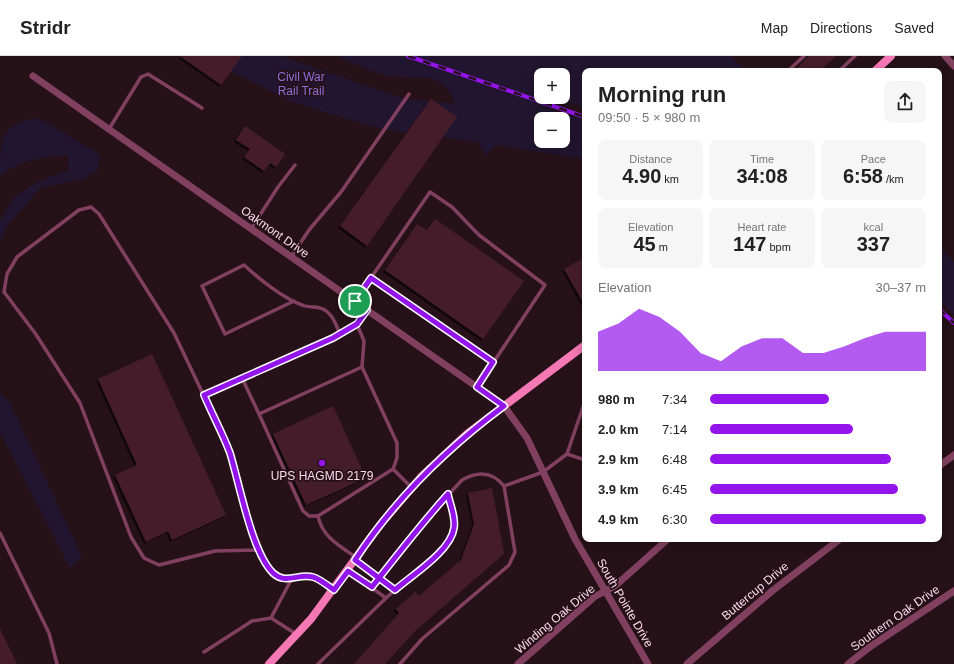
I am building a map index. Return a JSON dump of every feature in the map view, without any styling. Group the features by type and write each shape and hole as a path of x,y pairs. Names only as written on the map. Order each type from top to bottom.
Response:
{"main road":[{"path":"878,68 891,56"},
{"path":"268,664 297,634 334,590 380,525 412,488 467,434 582,347"}],"street":[{"path":"944,56 954,66"},
{"name":"Oakmont Drive","path":"33,76 504,406"},
{"name":"South Pointe Drive","path":"504,406 527,438 575,539 648,664"},
{"path":"942,464 954,455"},
{"name":"Winding Oak Drive","path":"518,664 594,597 615,586 665,542"},
{"name":"Buttercup Drive","path":"687,664 772,591 836,542"},
{"name":"Southern Oak Drive","path":"848,664 871,646 954,591"}],"lane":[{"path":"791,68 804,56"},
{"path":"842,68 855,56"},
{"path":"109,130 141,77 148,74 202,108"},
{"path":"291,257 309,230 340,192 409,94"},
{"path":"251,229 278,187 295,165"},
{"path":"355,301 430,192 452,207 479,235 545,285 477,387"},
{"path":"260,550 214,551 159,565 144,558 131,537 80,403 36,333 4,292 7,274 17,257 79,210 91,207 103,219 174,333 204,395 229,453 238,489 265,563 273,574 283,579 291,580 304,576 314,577 334,590"},
{"path":"294,301 225,334 202,286 244,265 259,279 294,301 304,306 322,308 331,315 340,334"},
{"path":"371,278 493,362"},
{"path":"204,395 340,334 357,324 367,310"},
{"path":"242,378 303,511 309,516 318,516 393,469 397,458 397,443 362,367 364,341 357,324"},
{"path":"259,414 362,367"},
{"path":"504,486 543,472 567,454 582,412"},
{"path":"567,454 582,459"},
{"path":"393,469 412,488"},
{"path":"372,587 406,542 462,480 482,473 498,478 504,486 515,552 513,559 509,565 422,639 400,664"},
{"path":"318,664 386,598 448,543 454,528 454,519 448,494"},
{"path":"318,516 319,525 326,536 395,590"},
{"path":"0,533 49,633 57,664"},
{"path":"348,571 386,598"},
{"path":"271,618 291,580"},
{"path":"204,652 252,622 271,618 297,634"}],"green space":[{"name":"Civil War Rail Trail","path":"200,56 281,56 406,99 456,104 450,92 442,84 433,80 381,74 337,56 731,56 742,67 582,68 582,107 570,103 570,68 534,68 534,104 560,104 549,105 558,112 534,112 534,148 570,148 570,115 582,117 582,159 496,145 486,156 478,142 381,129 293,102"},
{"path":"34,118 46,122 100,155 98,170 83,179 40,188 8,225 0,240 0,221 14,197 37,182 69,170 67,155 32,160 16,166 0,176 2,145 8,130 14,125"},
{"path":"942,249 954,262 954,315 942,303"},
{"path":"0,393 10,403 82,557 70,568 0,432"}],"building":[{"path":"180,56 242,56 221,85"},
{"path":"809,56 836,56 823,68 797,68"},
{"path":"431,99 457,117 367,246 340,226"},
{"path":"245,126 285,154 276,167 270,163 264,171 244,157 250,149 236,140"},
{"path":"435,219 524,281 483,339 385,270 417,224 427,230"},
{"path":"582,259 582,301 564,269"},
{"path":"152,354 226,515 172,540 168,531 146,542 115,475 137,465 98,379"},
{"name":"UPS HAGMD 2179","path":"333,406 366,478 306,505 273,434"},
{"path":"492,488 504,554 415,631 385,664 354,664 399,613 396,609 415,592 419,596 461,560 474,524 468,493"},
{"path":"0,629 17,664 0,664"}],"railway":[{"path":"408,56 582,116"},
{"path":"942,312 954,323"}],"place":[{"name":"UPS HAGMD 2179","path":"322,463"}],"route":[{"path":"355,301 367,310 357,324 333,338 204,395 229,453 238,489 265,563 273,574 283,579 291,580 304,576 314,577 334,590 348,571 372,587 379,578 406,542 448,494 454,519 454,528 448,543 441,551 395,590 379,578 355,560 380,525 421,477 467,434 504,406 477,387 493,362 371,278 355,301"}]}
